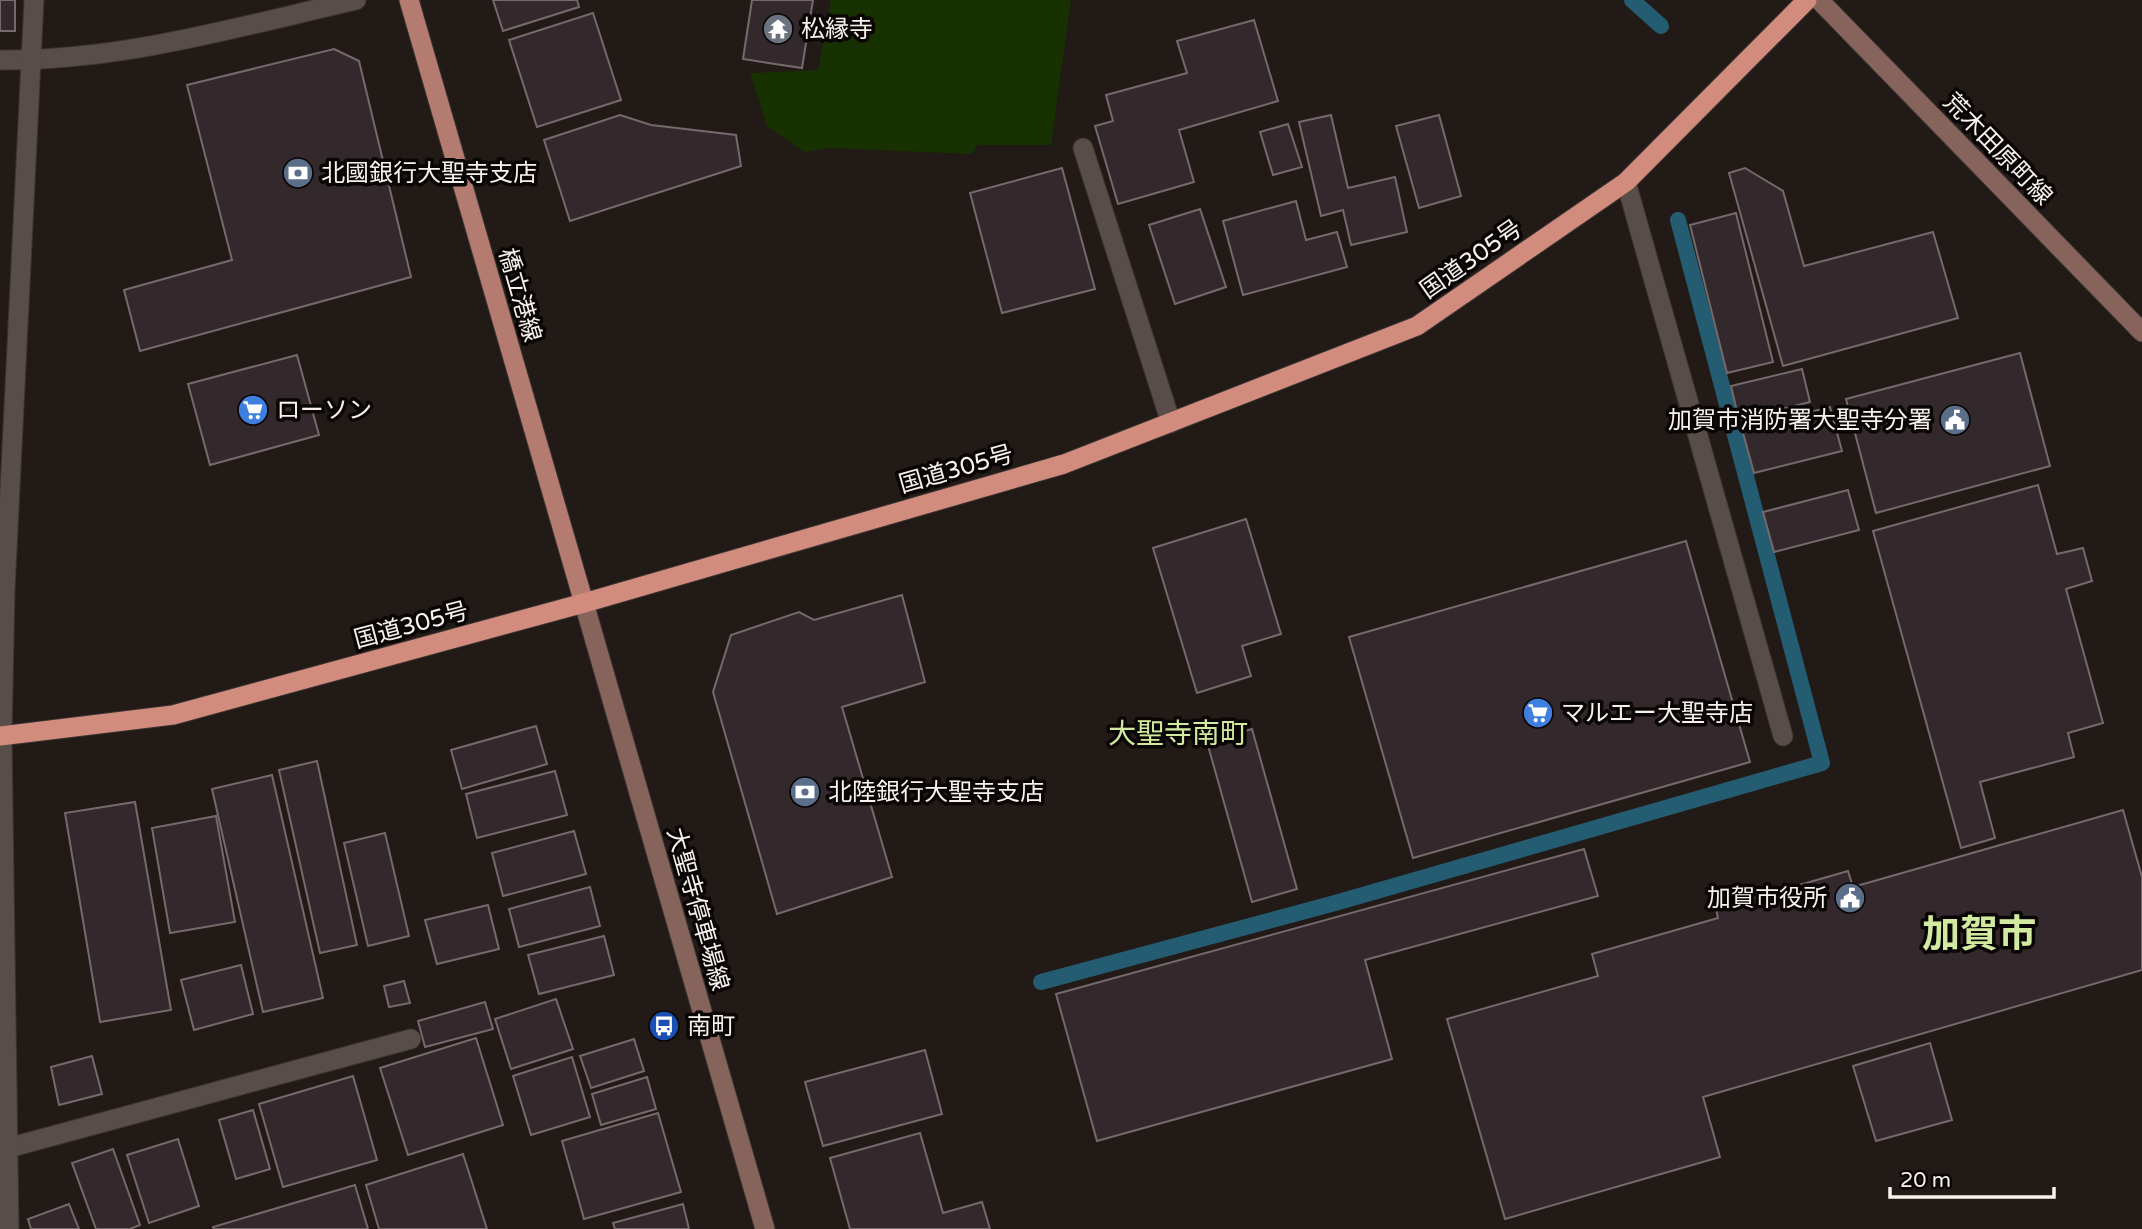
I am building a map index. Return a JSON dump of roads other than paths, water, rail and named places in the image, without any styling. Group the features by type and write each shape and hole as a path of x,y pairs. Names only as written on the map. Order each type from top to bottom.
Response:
{"highway":[{"name":"国道305号","path":"1,736 173,715 584,603 1064,464 1417,326 1626,182 1807,0"}],"main road":[{"name":"橋立港線","path":"409,0 584,603"},
{"name":"荒木田原町線","path":"1819,0 2142,332"},
{"name":"大聖寺停車場線","path":"584,603 765,1229"}],"street":[{"path":"9,1229 1,736 5,590 34,0"},
{"path":"0,60 32,61 141,50 356,0"},
{"path":"1083,148 1171,423"},
{"path":"1626,182 1783,736"},
{"path":"8,1148 411,1039"}],"waterway":[{"path":"1632,0 1661,26"},
{"path":"1041,982 1335,903 1822,763 1678,220"}],"place":[{"name":"松縁寺","path":"778,29"},
{"name":"北國銀行大聖寺支店","path":"298,173"},
{"name":"ローソン","path":"253,410"},
{"name":"加賀市消防署大聖寺分署","path":"1955,420"},
{"name":"マルエー大聖寺店","path":"1538,713"},
{"name":"北陸銀行大聖寺支店","path":"805,792"},
{"name":"加賀市役所","path":"1850,898"},
{"name":"南町","path":"664,1026"}],"district":[{"name":"大聖寺南町","path":"1178,733"},
{"name":"加賀市","path":"1979,934"}]}
